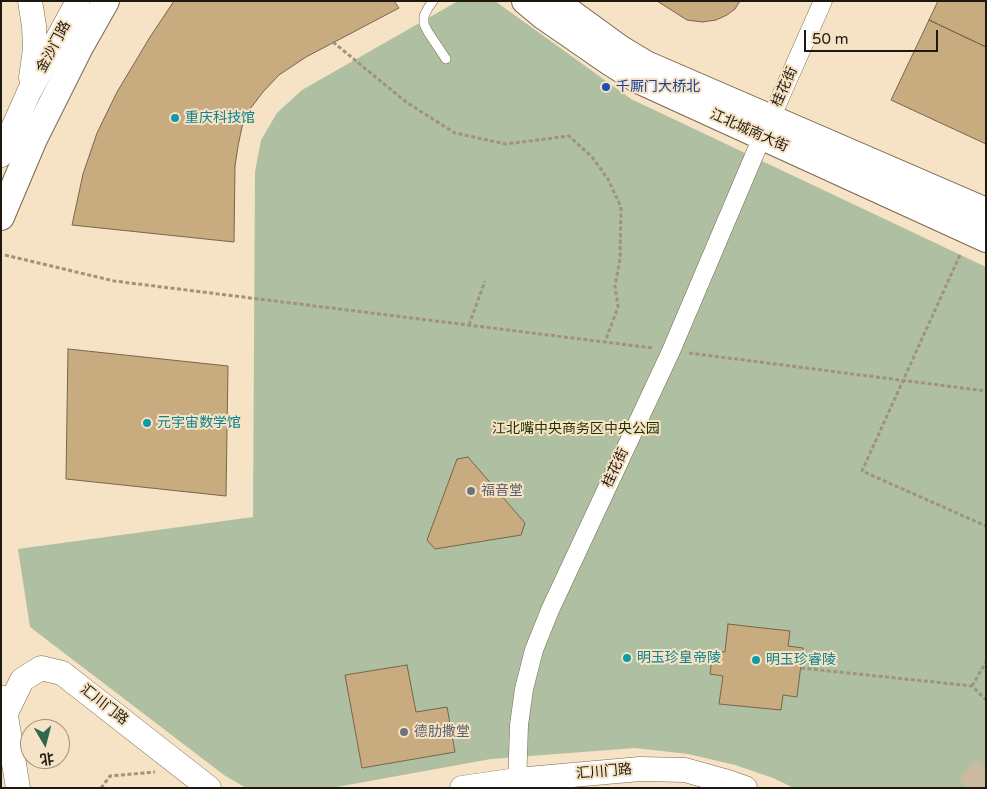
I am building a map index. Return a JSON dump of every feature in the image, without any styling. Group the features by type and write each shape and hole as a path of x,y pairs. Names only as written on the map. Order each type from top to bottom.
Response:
{"main road":[{"path":"1,217 34,138 80,47 106,1"},
{"name":"江北城南大街","path":"524,1 610,63 638,80 986,211"},
{"name":"江北城南大街","path":"555,1 621,49 646,64 766,128 986,239"}],"street":[{"path":"1,155 29,92 35,49 30,1"},
{"name":"金沙门路","path":"29,92 78,1"},
{"name":"桂花街","path":"517,784 519,726 524,689 534,650 550,610 671,351 766,128 823,1"},
{"name":"汇川门路","path":"6,713 22,680 41,668 62,673 209,788"},
{"path":"1,687 18,788"},
{"name":"汇川门路","path":"462,788 517,784 640,768 685,770 744,788"}],"lane":[{"path":"433,1 424,16 424,24 446,59"}],"path":[{"path":"334,42 406,102 455,133 506,144 569,136 592,157 608,179 621,207 620,259 615,286 618,307 605,342"},
{"path":"5,255 114,281 986,391"},
{"path":"960,255 862,471 986,526"},
{"path":"469,326 485,281"},
{"path":"972,686 986,662"},
{"path":"800,668 972,686 986,700"},
{"path":"101,788 110,776 186,770"}],"green space":[{"name":"江北嘴中央商务区中央公园","path":"458,1 495,1 631,99 986,267 986,788 794,788 773,778 735,765 688,754 635,748 491,759 331,788 246,788 224,775 30,627 18,549 253,517 255,172 261,140 277,113 302,90"}],"building":[{"name":"重庆科技馆","path":"174,1 394,1 399,8 306,57 279,75 250,109 242,127 235,166 234,242 72,225 83,174 97,133 117,92"},
{"path":"657,1 740,1 735,9 727,15 716,20 702,22 687,20"},
{"path":"938,1 986,1 986,47 929,20"},
{"path":"929,20 986,47 986,144 891,100"},
{"path":"68,349 228,366 226,496 66,479"},
{"name":"福音堂","path":"468,457 525,523 521,535 435,549 427,540 457,459"},
{"name":"明玉珍睿陵","path":"728,624 790,631 788,646 803,648 797,697 783,695 781,710 719,704 723,676 710,674 713,651 725,652"},
{"name":"德肋撒堂","path":"407,665 416,712 447,707 455,752 362,768 345,675"}],"tunnel":[{"path":"968,788 986,768"}],"place":[{"name":"千厮门大桥北","path":"606,87"},
{"name":"重庆科技馆","path":"175,118"},
{"name":"元宇宙数学馆","path":"147,423"},
{"name":"福音堂","path":"471,491"},
{"name":"明玉珍皇帝陵","path":"627,658"},
{"name":"明玉珍睿陵","path":"756,660"},
{"name":"德肋撒堂","path":"404,732"}]}
